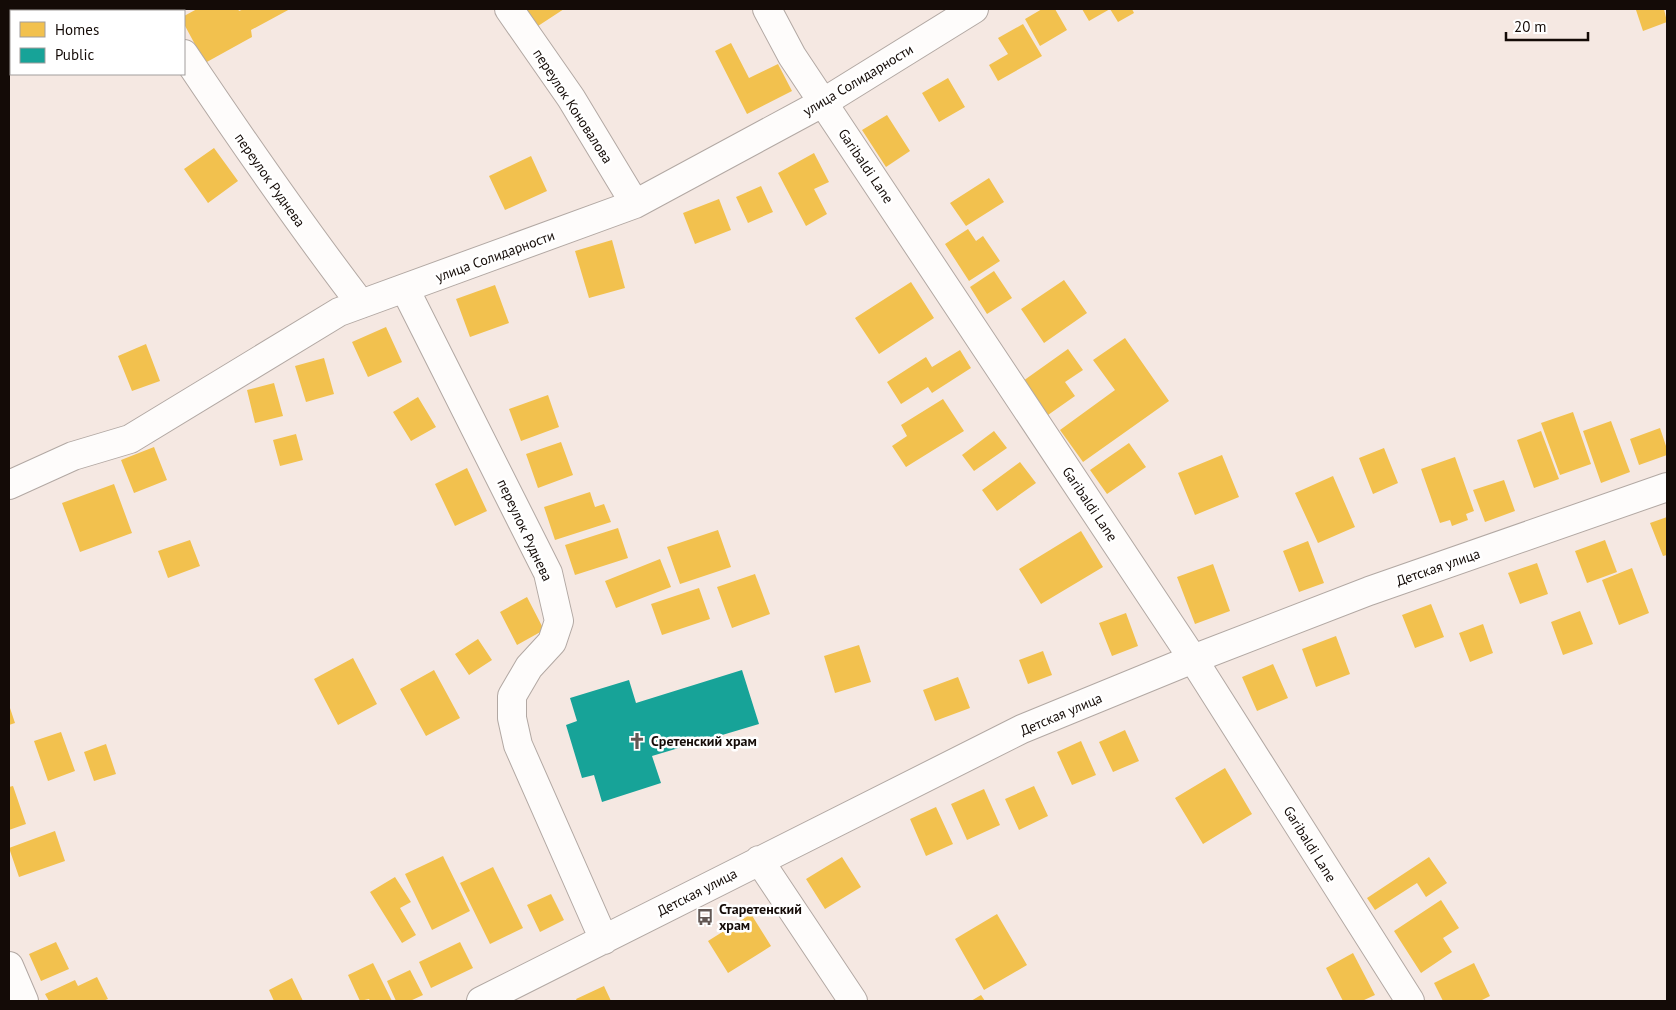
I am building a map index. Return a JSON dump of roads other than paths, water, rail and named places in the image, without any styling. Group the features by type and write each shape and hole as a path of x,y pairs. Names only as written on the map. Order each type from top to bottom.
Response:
{"street":[{"name":"переулок Коновалова","path":"510,9 571,98 635,204"},
{"name":"Garibaldi Lane","path":"767,9 792,56 1193,659 1410,1001"},
{"name":"улица Солидарности","path":"9,485 73,456 130,438 338,312 635,204 824,102 974,9"},
{"name":"переулок Руднева","path":"185,55 251,154 318,248 361,304"},
{"name":"переулок Руднева","path":"405,289 548,573 560,621 552,642 529,667 512,696 512,718 518,745 604,940"},
{"name":"Детская улица","path":"480,1001 1022,729 1193,659 1369,591 1667,487"},
{"path":"759,860 854,1001"},
{"path":"9,966 24,1001"}],"place":[{"name":"Сретенский храм","path":"637,741"},
{"name":"Старетенский храм","path":"705,917"}]}
